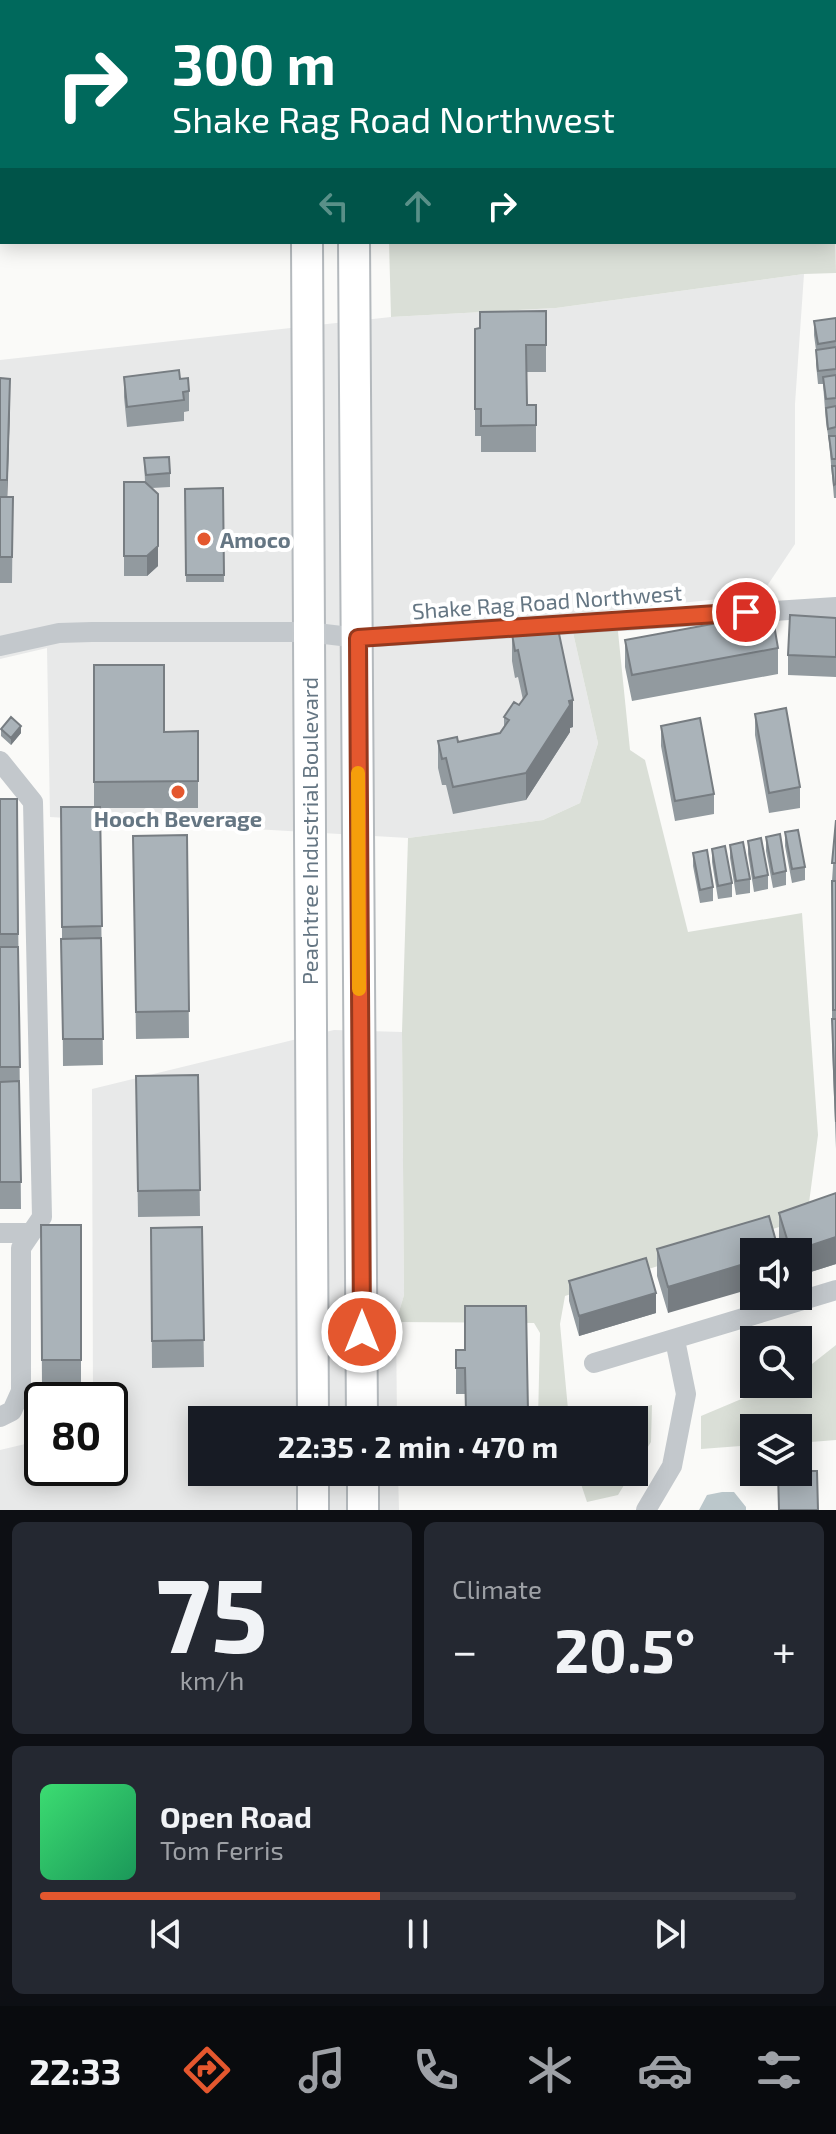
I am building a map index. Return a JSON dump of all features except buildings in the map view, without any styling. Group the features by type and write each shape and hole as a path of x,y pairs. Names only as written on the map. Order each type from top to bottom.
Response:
{"highway":[{"name":"Peachtree Industrial Boulevard","path":"307,244 313,1406"},
{"path":"354,244 362,1406"},
{"path":"313,1486 313,1510"},
{"path":"363,1486 363,1510"}],"street":[{"name":"Shake Rag Road Northwest","path":"0,646 59,633 308,632 358,638 836,607"},
{"path":"0,761 33,802 42,1217 21,1248 21,1391 12,1411 0,1417"},
{"path":"0,1233 31,1233"},
{"path":"594,1363 836,1290"},
{"path":"646,1510 672,1466 686,1394 675,1340"}],"shaded area":[{"path":"389,244 835,244 836,273 804,274 556,308 391,317"},
{"path":"804,274 795,404 795,544 767,586 728,598 569,615 598,743 580,803 543,820 408,838 50,817 47,648 0,659 0,360 391,317 556,308"},
{"path":"616,612 630,750 645,760 688,932 802,913 818,1135 807,1218 565,1296 560,1324 568,1406 538,1406 540,1333 534,1323 396,1322 404,1295 402,1032 408,838 543,820 580,803 598,743 569,615"},
{"path":"334,1030 402,1032 404,1295 396,1322 397,1406 188,1406 188,1486 398,1486 399,1510 0,1510 0,1450 24,1444 24,1486 128,1486 128,1382 93,1382 92,1089"},
{"path":"836,1345 836,1440 812,1442 812,1414 740,1414 740,1446 701,1449 701,1416 744,1398 812,1398 812,1364"},
{"path":"652,1405 651,1442 648,1447 648,1406"},
{"path":"582,1486 623,1486 618,1495 587,1502"},
{"path":"734,1492 746,1510 699,1510 707,1495"}],"slow traffic":[{"path":"358,773 359,989"}],"place":[{"name":"Amoco","path":"204,539"},
{"name":"Hooch Beverage","path":"178,792"}],"route":[{"path":"362,1332 358,638 746,612"}]}
